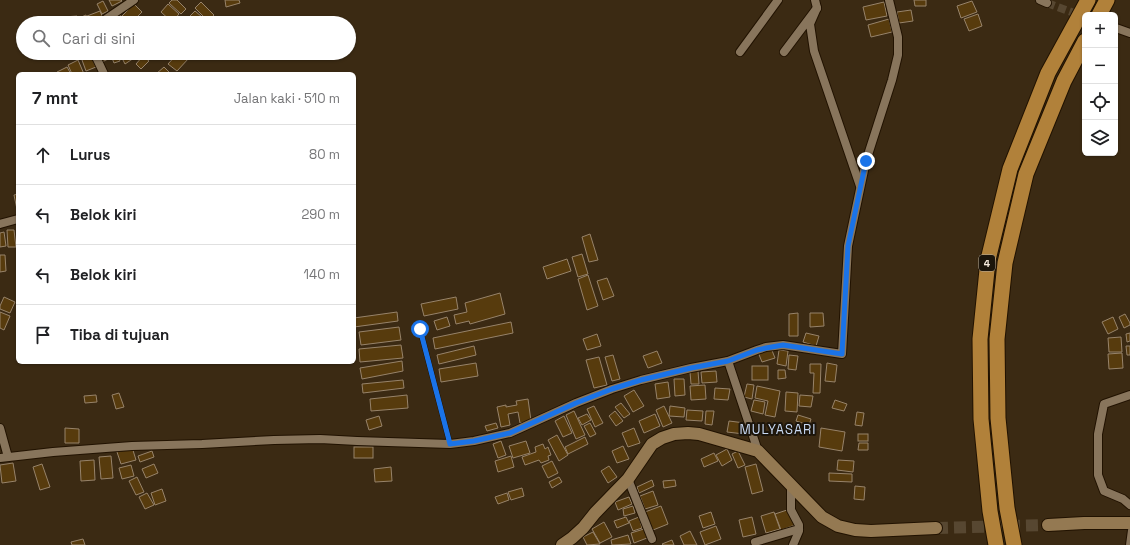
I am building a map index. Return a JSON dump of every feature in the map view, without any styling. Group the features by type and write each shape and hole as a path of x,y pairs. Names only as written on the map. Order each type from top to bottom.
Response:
{"highway":[{"name":"4","path":"996,545 990,510 981,419 980,339 988,260 1010,169 1048,74 1088,0"},
{"path":"1101,12 1107,0"},
{"name":"4","path":"1014,545 1007,508 998,418 997,339 1005,262 1026,174 1064,81 1082,47"}],"main road":[{"path":"562,545 583,528 595,513 628,479 652,444 662,438 674,434 688,433 699,434 758,451 822,517 838,526 855,530 871,531 936,528"},
{"path":"1048,525 1130,523"}],"street":[{"path":"110,16 134,0"},
{"path":"740,52 778,0"},
{"path":"0,428 4,457 132,446 320,439 450,444 474,441 510,433 576,403 612,389 641,380 728,361 757,350 783,345 842,354 848,246 866,161 892,80 898,55 898,37 889,0"},
{"path":"816,4 810,24 814,50 860,187"},
{"path":"784,52 816,4"},
{"path":"1118,29 1130,33"},
{"path":"97,60 103,72"},
{"path":"0,224 16,220"},
{"path":"728,361 758,451"},
{"path":"1130,395 1104,404 1098,434 1098,475 1104,491 1123,499 1130,505"},
{"path":"628,479 652,539"},
{"path":"791,486 791,508 798,523 799,529 793,545"},
{"path":"755,542 799,529"}],"lane":[{"path":"420,329 450,444"},
{"path":"1128,545 1130,530"}],"building":[{"path":"109,0 121,0 122,1 112,6"},
{"path":"172,0 177,0 186,9 181,14 169,3"},
{"path":"225,0 239,0 240,3 226,7"},
{"path":"914,0 926,0 926,6 915,6"},
{"path":"103,1 108,11 102,14 97,4"},
{"path":"972,1 977,12 961,18 957,6"},
{"path":"201,2 214,15 203,16 195,8"},
{"path":"884,2 887,16 866,20 863,7"},
{"path":"134,4 142,12 138,16 122,16"},
{"path":"168,4 179,14 177,16 165,16 161,12"},
{"path":"911,10 913,21 899,23 897,12"},
{"path":"100,11 102,16 87,16"},
{"path":"195,11 201,16 190,16"},
{"path":"978,14 982,26 969,31 964,19"},
{"path":"889,19 892,32 871,37 868,25"},
{"path":"78,60 83,72 71,72 68,65"},
{"path":"82,60 93,60 96,67 86,71"},
{"path":"113,60 120,61 114,63"},
{"path":"123,60 131,60 125,64"},
{"path":"140,60 149,61 141,69 136,64"},
{"path":"172,60 187,60 177,71 168,64"},
{"path":"67,67 70,72 57,72"},
{"path":"164,67 169,72 158,72"},
{"path":"7,230 14,230 16,247 8,247"},
{"path":"4,232 6,246 0,247 0,233"},
{"path":"590,234 598,260 589,262 582,237"},
{"path":"582,254 588,274 578,277 572,257"},
{"path":"0,255 5,255 6,271 0,272"},
{"path":"567,259 571,271 547,279 543,267"},
{"path":"588,275 598,306 587,310 578,279"},
{"path":"607,278 614,296 603,300 597,281"},
{"path":"500,293 505,314 470,324 469,321 456,324 454,315 467,312 465,303"},
{"path":"4,297 15,302 10,313 0,309"},
{"path":"456,297 458,309 424,316 421,304"},
{"path":"0,312 10,316 4,330 0,328"},
{"path":"397,312 398,321 356,327 356,318"},
{"path":"798,313 798,336 789,336 789,314"},
{"path":"810,313 823,313 824,326 810,327"},
{"path":"1125,314 1130,325 1124,328 1119,317"},
{"path":"447,317 450,326 437,330 434,321"},
{"path":"1113,317 1118,329 1108,334 1102,322"},
{"path":"511,322 513,333 435,349 433,338"},
{"path":"399,327 401,340 361,345 359,332"},
{"path":"806,333 819,336 816,346 803,342"},
{"path":"1130,333 1130,341 1127,342 1126,334"},
{"path":"597,334 601,346 587,350 583,339"},
{"path":"1121,337 1122,352 1109,352 1108,338"},
{"path":"401,345 403,358 360,362 359,349"},
{"path":"474,346 476,355 439,364 437,355"},
{"path":"1126,346 1130,346 1130,355 1127,355"},
{"path":"771,348 775,358 762,362 758,352"},
{"path":"779,350 788,351 786,366 777,364"},
{"path":"657,351 662,363 648,368 643,356"},
{"path":"1122,353 1123,368 1109,369 1108,354"},
{"path":"613,355 620,379 612,381 605,357"},
{"path":"789,355 798,356 796,370 788,369"},
{"path":"599,357 607,385 594,388 586,360"},
{"path":"402,361 403,371 362,379 360,368"},
{"path":"476,363 478,376 441,382 439,369"},
{"path":"827,363 837,365 835,382 825,381"},
{"path":"810,364 821,364 820,393 813,393 814,373 810,373"},
{"path":"752,366 768,366 768,380 752,380"},
{"path":"778,370 785,370 786,378 778,379"},
{"path":"698,371 699,384 691,384 690,372"},
{"path":"716,371 717,382 702,383 701,372"},
{"path":"674,379 684,379 685,395 675,396"},
{"path":"403,380 404,388 363,393 362,384"},
{"path":"668,382 670,397 657,399 655,384"},
{"path":"747,384 754,385 752,399 744,397"},
{"path":"705,385 706,399 691,400 690,386"},
{"path":"757,386 780,391 775,417 765,415 768,401 755,398"},
{"path":"715,388 730,389 728,400 714,399"},
{"path":"634,390 644,406 633,412 624,396"},
{"path":"786,392 798,393 797,412 785,411"},
{"path":"119,393 124,407 116,409 112,395"},
{"path":"96,395 97,402 85,403 84,396"},
{"path":"407,395 408,408 371,411 370,399"},
{"path":"800,395 813,396 811,407 799,406"},
{"path":"528,399 531,421 520,423 518,412 508,414 510,425 501,427 497,407 517,405 516,401"},
{"path":"754,400 765,402 763,414 751,411"},
{"path":"835,400 847,404 844,411 832,408"},
{"path":"621,403 630,414 624,418 615,407"},
{"path":"594,406 603,423 595,427 587,409"},
{"path":"664,406 672,423 663,427 656,410"},
{"path":"670,406 685,408 684,417 669,416"},
{"path":"687,410 703,411 702,421 686,420"},
{"path":"574,411 585,435 576,439 566,415"},
{"path":"615,411 623,421 616,426 609,416"},
{"path":"706,411 714,411 712,425 705,424"},
{"path":"857,412 864,413 862,426 855,425"},
{"path":"587,414 591,420 582,425 578,418"},
{"path":"655,414 660,426 644,433 639,421"},
{"path":"798,415 811,419 809,425 796,421"},
{"path":"379,416 382,426 369,430 366,420"},
{"path":"564,416 572,433 563,437 555,421"},
{"path":"729,421 745,423 744,434 727,432"},
{"path":"496,423 498,428 487,431 485,426"},
{"path":"590,423 596,434 590,437 584,426"},
{"path":"65,428 79,429 79,443 65,443"},
{"path":"634,428 640,443 628,447 622,433"},
{"path":"821,428 845,432 842,451 819,447"},
{"path":"858,434 868,434 868,441 858,441"},
{"path":"557,435 568,455 559,461 548,440"},
{"path":"585,437 588,444 568,454 565,447"},
{"path":"501,441 506,455 498,458 493,444"},
{"path":"526,441 530,453 513,458 509,446"},
{"path":"859,443 868,443 868,450 858,450"},
{"path":"543,444 545,449 548,447 551,455 548,456 549,460 541,463 539,460 525,465 522,457 536,452 535,447"},
{"path":"623,446 629,459 617,463 612,451"},
{"path":"132,447 136,460 121,464 117,452"},
{"path":"354,447 373,447 373,458 354,458"},
{"path":"727,449 732,460 722,466 716,455"},
{"path":"152,451 154,457 140,462 138,456"},
{"path":"738,451 745,465 738,468 732,454"},
{"path":"714,453 718,461 704,467 701,459"},
{"path":"111,456 113,478 101,479 99,457"},
{"path":"511,456 514,467 498,472 495,461"},
{"path":"94,460 95,480 81,481 80,461"},
{"path":"838,460 854,461 853,472 837,470"},
{"path":"552,461 558,473 548,478 542,466"},
{"path":"13,463 16,481 2,483 0,465"},
{"path":"42,464 50,487 40,490 33,467"},
{"path":"154,464 158,473 146,478 142,469"},
{"path":"756,464 763,491 752,494 745,467"},
{"path":"131,465 134,476 122,479 119,468"},
{"path":"609,466 617,477 608,483 601,471"},
{"path":"391,467 392,481 375,482 374,469"},
{"path":"829,473 852,474 852,482 829,481"},
{"path":"137,477 144,492 136,495 129,481"},
{"path":"559,477 562,482 552,488 549,482"},
{"path":"652,480 654,486 639,493 637,487"},
{"path":"675,480 676,486 664,488 663,481"},
{"path":"855,486 865,487 864,500 854,499"},
{"path":"522,488 524,496 511,500 508,492"},
{"path":"162,489 166,501 155,505 151,493"},
{"path":"653,491 658,505 645,509 640,496"},
{"path":"147,493 154,505 145,509 139,497"},
{"path":"507,493 509,500 498,504 495,497"},
{"path":"629,497 632,504 618,510 615,502"},
{"path":"633,506 635,513 624,516 623,509"},
{"path":"661,506 668,524 653,530 645,512"},
{"path":"790,509 795,525 781,530 775,514"},
{"path":"711,512 715,524 703,528 699,516"},
{"path":"774,512 780,529 766,533 761,516"},
{"path":"626,517 629,523 617,528 614,521"},
{"path":"639,517 642,528 633,531 629,521"},
{"path":"752,517 756,534 743,537 739,520"},
{"path":"604,522 612,537 600,543 592,529"},
{"path":"716,526 721,539 705,545 700,532"},
{"path":"644,529 647,538 634,543 631,533"},
{"path":"690,531 697,545 684,545 680,536"},
{"path":"593,532 600,544 587,545 583,537"},
{"path":"628,535 631,544 612,545 611,540"},
{"path":"83,539 85,545 72,545 71,542"},
{"path":"672,540 674,545 662,544"}],"tunnel":[{"path":"1047,3 1082,16"},
{"path":"936,528 1048,525"}],"district":[{"name":"MULYASARI","path":"778,429"}],"route":[{"path":"420,329 450,444 474,441 510,433 576,403 612,389 641,380 728,361 757,350 774,346 783,345 842,354 848,246 866,161"}]}
